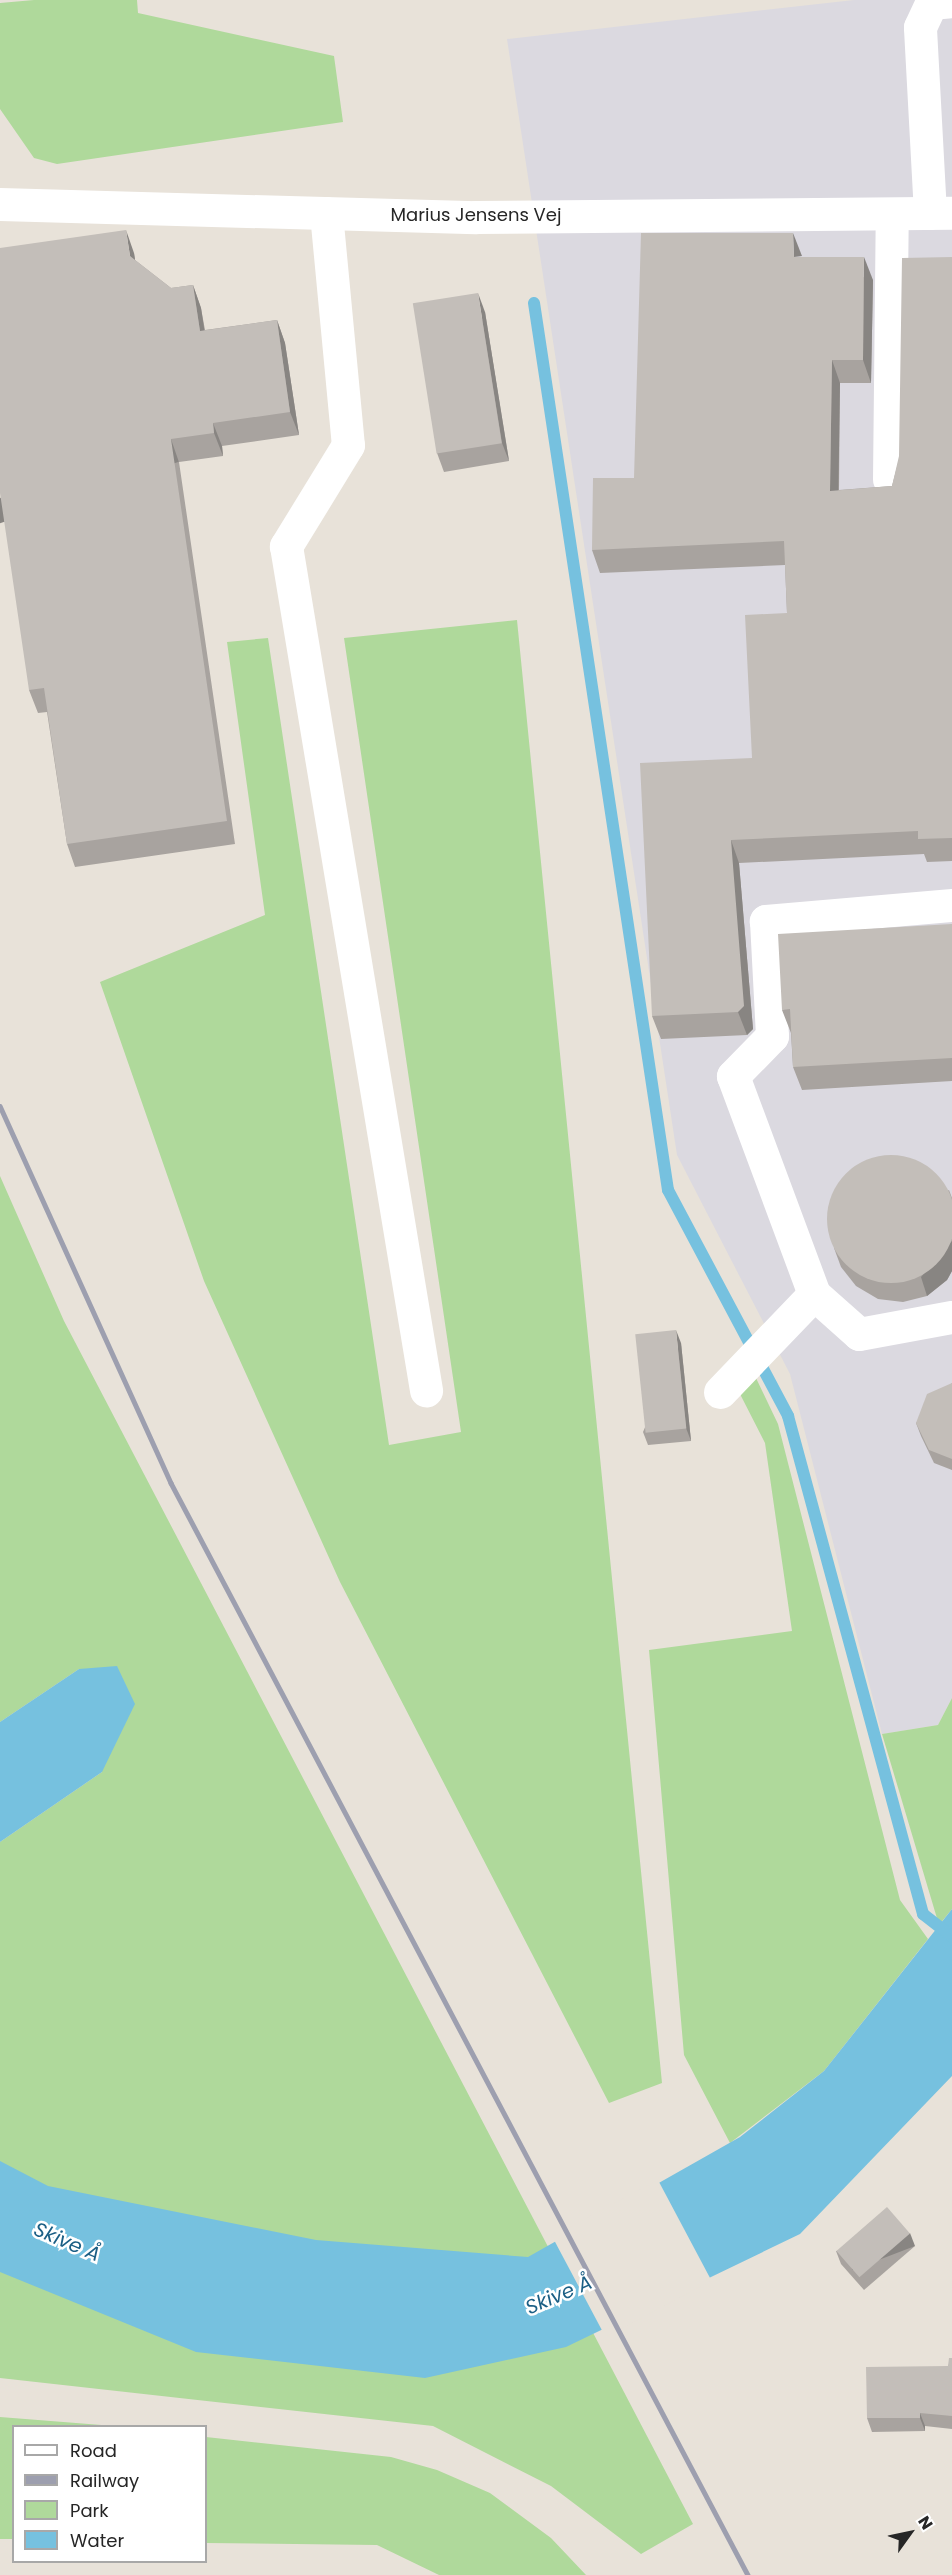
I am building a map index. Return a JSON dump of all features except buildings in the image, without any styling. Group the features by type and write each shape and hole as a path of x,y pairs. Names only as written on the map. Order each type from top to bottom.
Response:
{"street":[{"path":"941,213 920,27 932,3 952,2"},
{"name":"Marius Jensens Vej","path":"0,204 326,213 941,213"},
{"path":"326,213 348,445 285,546 426,1390"},
{"path":"889,479 892,213"},
{"path":"952,905 766,921 772,1036 733,1076 814,1294 859,1334 952,1317"},
{"path":"720,1392 814,1294"}],"shaded area":[{"path":"854,0 952,0 952,1698 938,1725 882,1734 790,1374 677,1155 507,39"}],"green space":[{"path":"34,0 137,0 138,13 334,56 343,122 57,164 34,158 0,109 0,3"},
{"path":"517,620 662,2083 609,2103 340,1582 204,1281 100,982 265,915 227,642 268,638 389,1445 461,1432 344,638"},
{"path":"0,1176 64,1321 693,2524 641,2554 551,2486 433,2426 0,2378 0,1842 102,1772 79,1669 0,1722"},
{"path":"756,1378 778,1424 900,1900 928,1939 824,2071 730,2143 684,2055 649,1650 792,1631 765,1443 740,1394"},
{"path":"952,1698 952,1909 939,1925 882,1734 938,1725"},
{"path":"0,2417 101,2425 12,2425 12,2539 0,2539"},
{"path":"207,2437 391,2457 437,2470 490,2493 551,2538 586,2575 439,2575 377,2545 207,2543"}],"water":[{"path":"117,1666 135,1704 102,1772 0,1842 0,1722 79,1669"},
{"name":"Skive Å","path":"952,1909 952,2076 800,2234 566,2347 425,2378 196,2352 0,2272 0,2161 48,2186 316,2240 528,2257 740,2137 824,2071"}],"pier":[{"path":"658,2180 712,2281 606,2337 552,2236"}],"waterway":[{"path":"534,303 668,1190 788,1416 923,1914 952,1937"}],"railway":[{"path":"0,1106 171,1483 748,2575"}]}
